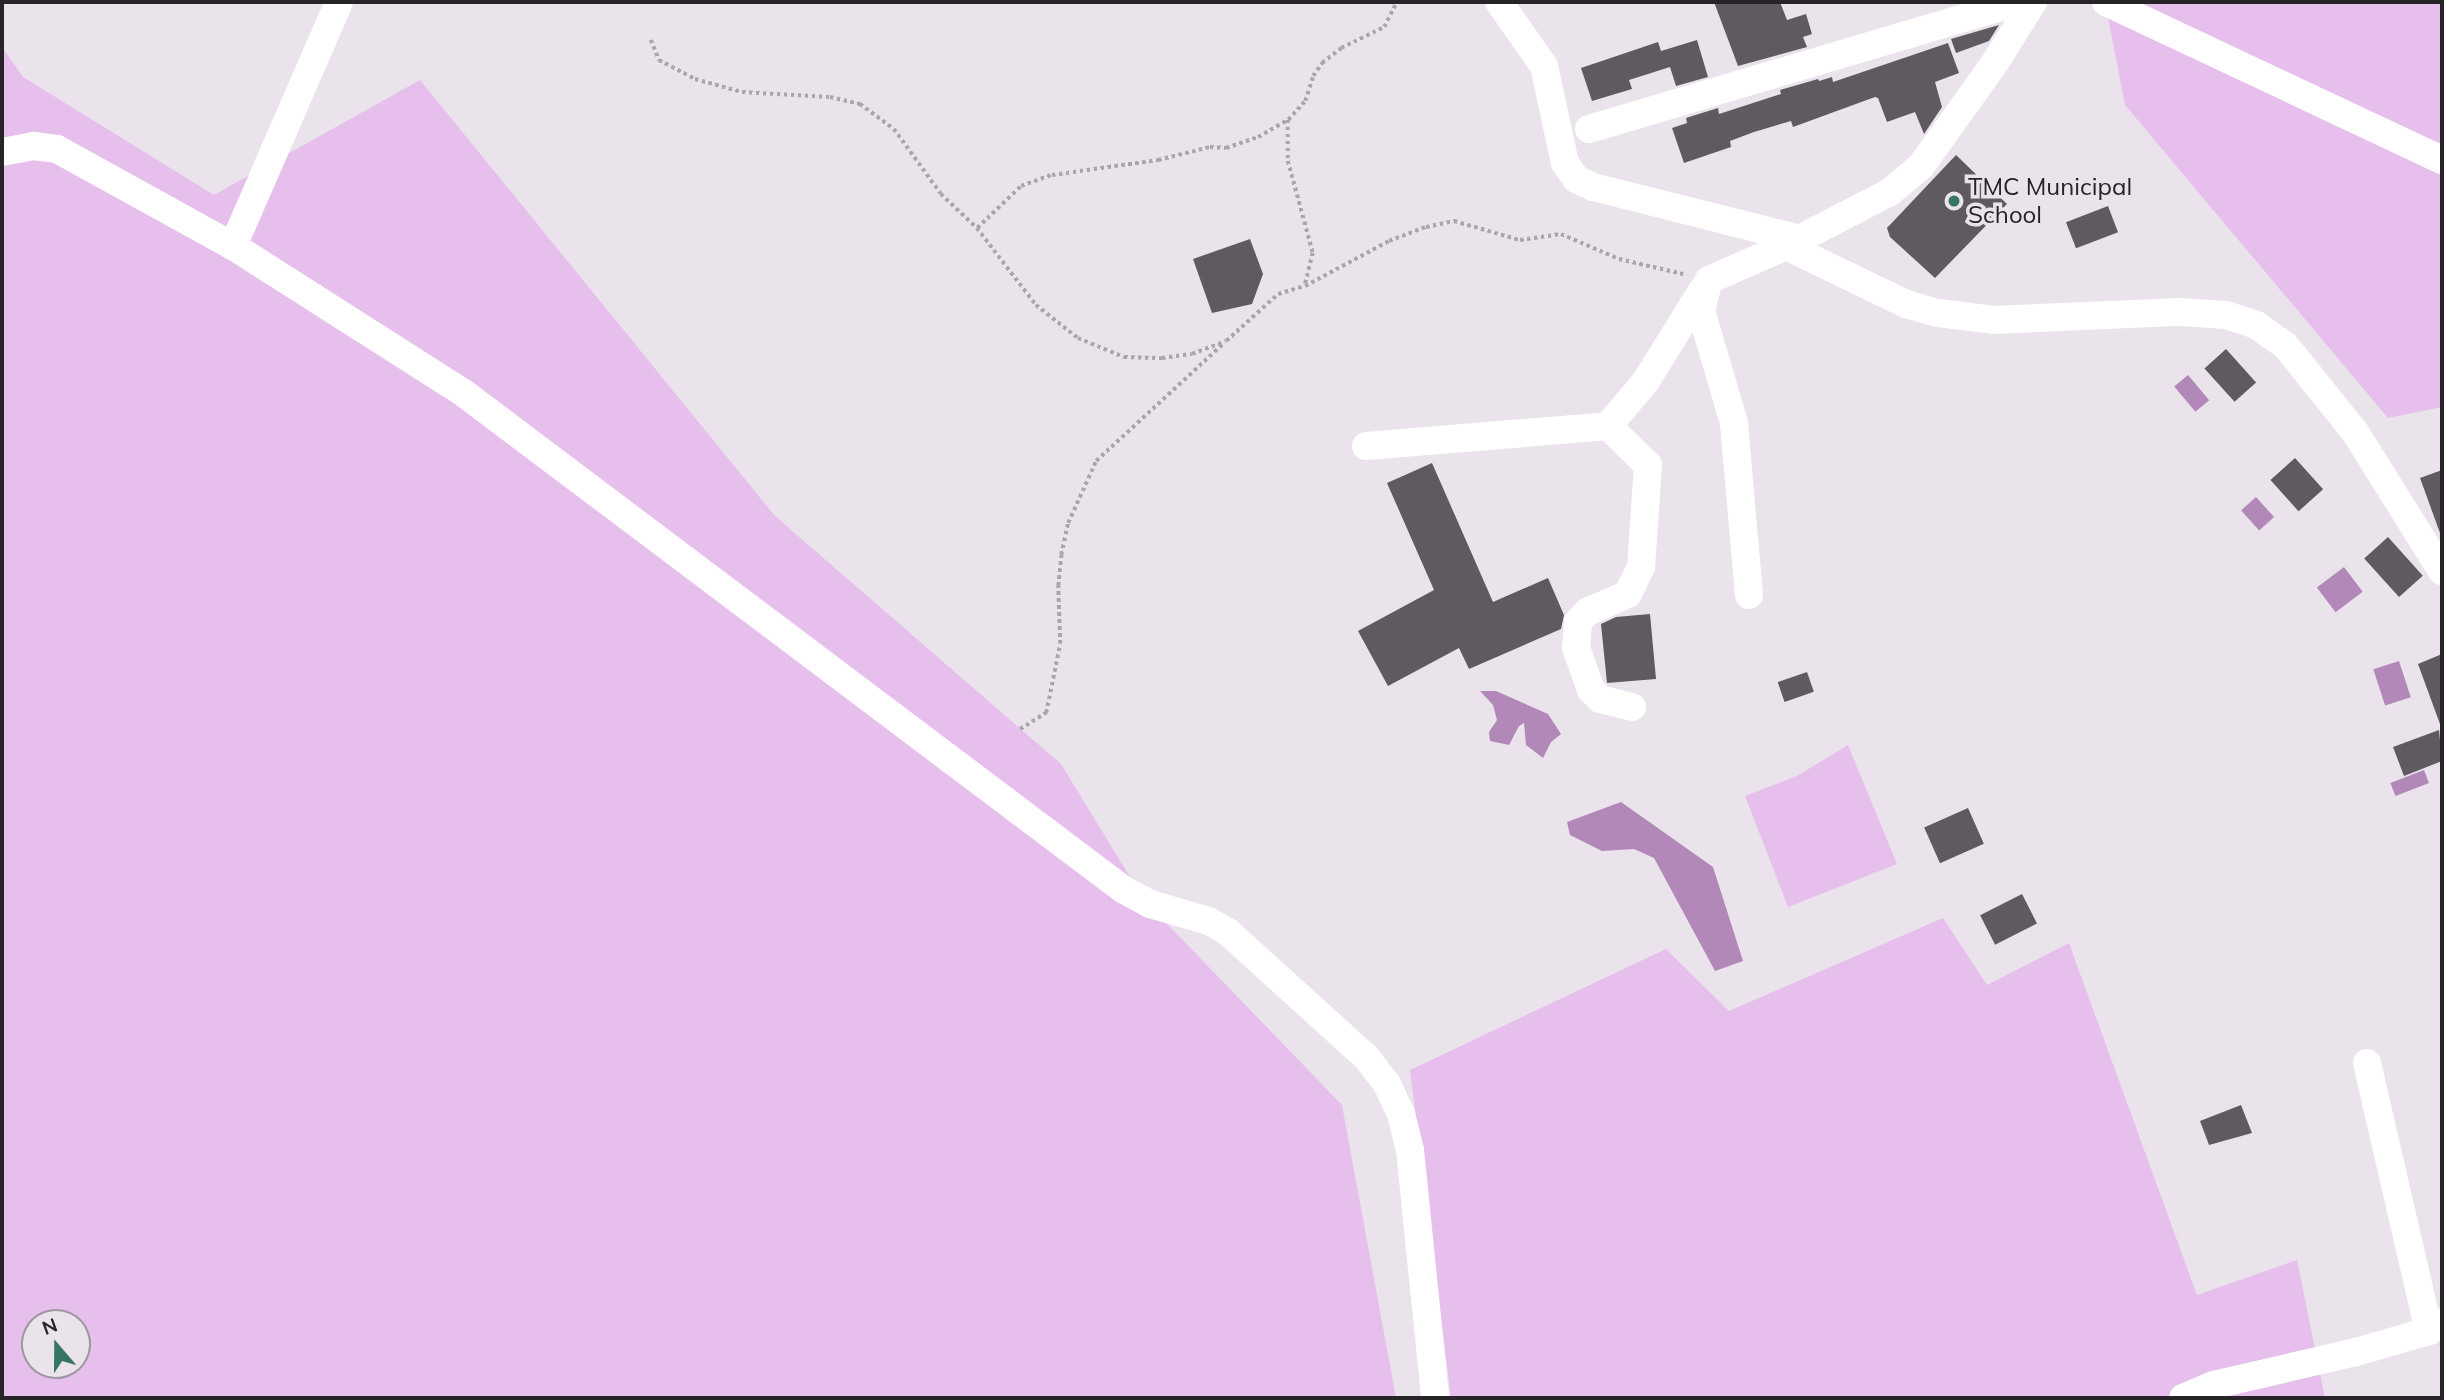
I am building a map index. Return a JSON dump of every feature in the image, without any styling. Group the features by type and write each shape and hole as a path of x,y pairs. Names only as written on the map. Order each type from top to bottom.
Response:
{"street":[{"path":"233,246 340,2"},
{"path":"1499,2 1544,66 1565,163 1576,178 1593,187 1793,243 1906,304 1938,313 1994,320 2180,312 2226,315 2256,325 2285,345 2355,432 2442,571"},
{"path":"1589,130 2019,2"},
{"path":"1366,446 1608,426 1646,381 1709,280 1793,243 1890,192 1921,166 1994,64 2033,2"},
{"path":"2106,2 2442,160"},
{"path":"2,152 33,146 57,149 233,246 465,394 1124,890 1150,904 1209,921 1227,932 1366,1057 1387,1084 1401,1114 1410,1150 1435,1398"},
{"path":"1709,280 1701,311 1734,423 1749,595"},
{"path":"1608,426 1648,465 1641,568 1628,594 1587,612 1578,622 1576,648 1591,690 1600,699 1632,707"},
{"path":"2183,1398 2214,1385 2356,1352 2435,1326 2367,1063"}],"path":[{"path":"977,228 1021,186 1052,175 1158,160 1210,148 1226,148 1258,137 1287,120 1305,101 1313,76 1322,64 1341,48 1384,27 1396,2"},
{"path":"651,40 659,60 695,79 742,92 830,97 860,104 894,129 941,194 977,228 1036,305 1078,338 1125,357 1137,358 1192,354 1226,341"},
{"path":"1287,120 1288,161 1313,253 1305,286"},
{"path":"1020,729 1046,712 1060,644 1058,586 1061,555 1068,523 1096,461 1278,294 1305,286 1389,241 1426,227 1454,221 1520,240 1561,234 1619,259 1709,280"}],"shaded area":[{"path":"2105,2 2442,2 2442,407 2388,418 2125,105"},
{"path":"2,47 23,77 214,195 420,80 775,516 1061,764 1144,900 1342,1105 1396,1398 2,1398"},
{"path":"2188,375 2209,400 2195,412 2174,387"},
{"path":"2256,497 2274,517 2259,530 2241,510"},
{"path":"2344,567 2363,592 2336,612 2317,587"},
{"path":"2399,661 2411,697 2385,705 2373,669"},
{"path":"1480,691 1496,691 1548,714 1561,734 1551,742 1543,758 1526,745 1524,723 1519,726 1509,745 1490,741 1489,732 1497,720 1493,705"},
{"path":"1848,745 1897,864 1788,907 1745,796 1797,776"},
{"path":"2424,770 2429,783 2395,796 2390,783"},
{"path":"1621,802 1713,867 1743,961 1715,971 1654,858 1634,849 1602,851 1570,835 1567,822"},
{"path":"1943,918 1987,985 2069,943 2197,1295 2297,1260 2325,1398 1451,1398 1410,1070 1666,949 1729,1011"}],"building":[{"path":"1714,2 1780,2 1787,20 1806,14 1812,34 1803,37 1807,47 1738,66"},
{"path":"1999,25 1989,41 1956,53 1951,39"},
{"path":"1697,40 1708,77 1676,86 1670,67 1629,80 1632,89 1592,101 1581,68 1658,42 1661,51"},
{"path":"1948,43 1959,73 1935,82 1942,107 1924,134 1915,112 1887,122 1878,98 1875,97 1793,127 1791,121 1754,132 1730,141 1731,147 1684,163 1672,128 1687,123 1686,118 1718,108 1719,114 1781,94 1780,90 1818,79 1819,81 1832,77 1833,82"},
{"path":"1956,155 2007,204 1935,278 1890,237 1887,228"},
{"path":"2108,206 2118,232 2076,248 2066,222"},
{"path":"1250,239 1263,274 1252,304 1212,313 1193,259"},
{"path":"2226,349 2256,382 2235,402 2204,368"},
{"path":"2295,458 2323,489 2299,511 2270,480"},
{"path":"1432,463 1493,602 1548,578 1564,615 1561,629 1469,669 1459,648 1388,686 1358,631 1434,590 1387,483"},
{"path":"2442,470 2442,533 2440,533 2420,478"},
{"path":"2388,537 2423,576 2399,597 2364,558"},
{"path":"1650,614 1656,679 1607,683 1601,624 1616,617"},
{"path":"2442,654 2442,724 2440,724 2418,664"},
{"path":"1807,672 1814,692 1785,702 1778,682"},
{"path":"2439,730 2442,761 2404,776 2393,747"},
{"path":"1968,808 1984,844 1940,863 1924,828"},
{"path":"2022,894 2037,923 1995,945 1980,915"},
{"path":"2241,1105 2252,1133 2209,1145 2200,1121"}],"place":[{"name":"TMC Municipal School","path":"1954,201"}]}
